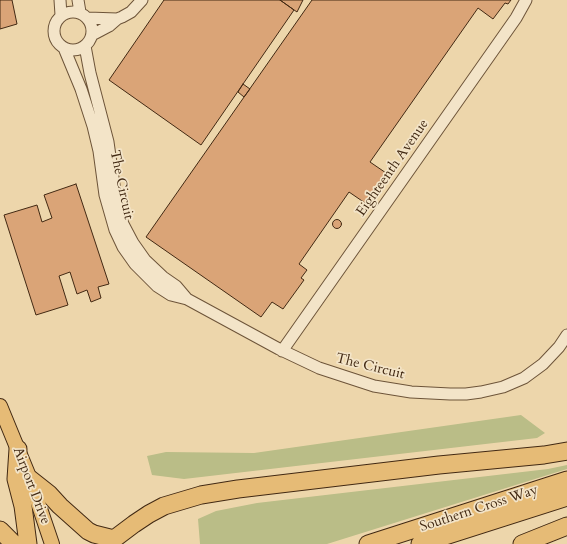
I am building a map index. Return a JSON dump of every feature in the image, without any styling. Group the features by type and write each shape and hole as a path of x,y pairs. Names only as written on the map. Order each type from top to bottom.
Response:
{"highway":[{"path":"18,449 16,479 23,506 28,544"},
{"path":"30,480 49,494 88,531 111,541 134,524 164,506 200,495 238,489 439,465 544,455 567,450"},
{"name":"Southern Cross Way","path":"368,544 567,480"},
{"name":"Southern Cross Way","path":"420,544 567,497"},
{"path":"522,544 567,526"},
{"path":"0,530 14,544"}],"main road":[{"name":"Airport Drive","path":"0,406 30,480 52,544"},
{"path":"0,537 3,544"}],"street":[{"path":"60,0 61,15"},
{"path":"78,0 84,15 91,23 92,35 85,46 75,50 64,48 59,45 53,35 54,24 61,15 73,11 84,15 117,19"},
{"path":"92,35 110,26 117,19 131,12 142,0"},
{"name":"Eighteenth Avenue","path":"282,351 516,18 526,0"},
{"name":"The Circuit","path":"85,46 90,73 108,142 115,195 123,224 133,243 145,260 163,277 176,286 187,299"},
{"name":"The Circuit","path":"64,48 81,89 93,126 99,151 108,207 115,230 123,247 135,264 157,286 171,295 187,299 282,351 319,368 374,386 411,392 466,394 493,390 519,380 543,364 559,347 567,335"}],"green space":[{"path":"521,415 545,433 537,438 184,479 152,475 147,456 166,452 254,453"},
{"path":"567,465 567,469 327,544 200,544 198,519 216,511 257,503 548,469"}],"building":[{"path":"0,0 12,0 17,24 0,29"},
{"path":"164,0 280,0 294,10 201,145 109,80"},
{"path":"280,0 303,0 297,12"},
{"path":"312,0 511,0 508,4 505,3 493,19 478,8 370,162 389,175 368,205 349,192 299,264 307,270 301,278 304,280 283,309 272,302 261,317 146,237"},
{"path":"243,84 250,89 244,97 238,92"},
{"path":"76,184 109,284 98,287 101,298 91,302 87,290 77,294 70,272 59,276 68,305 36,315 4,215 37,205 42,222 52,218 44,195"},
{"path":"337,219 342,224 337,229 332,224"}]}
